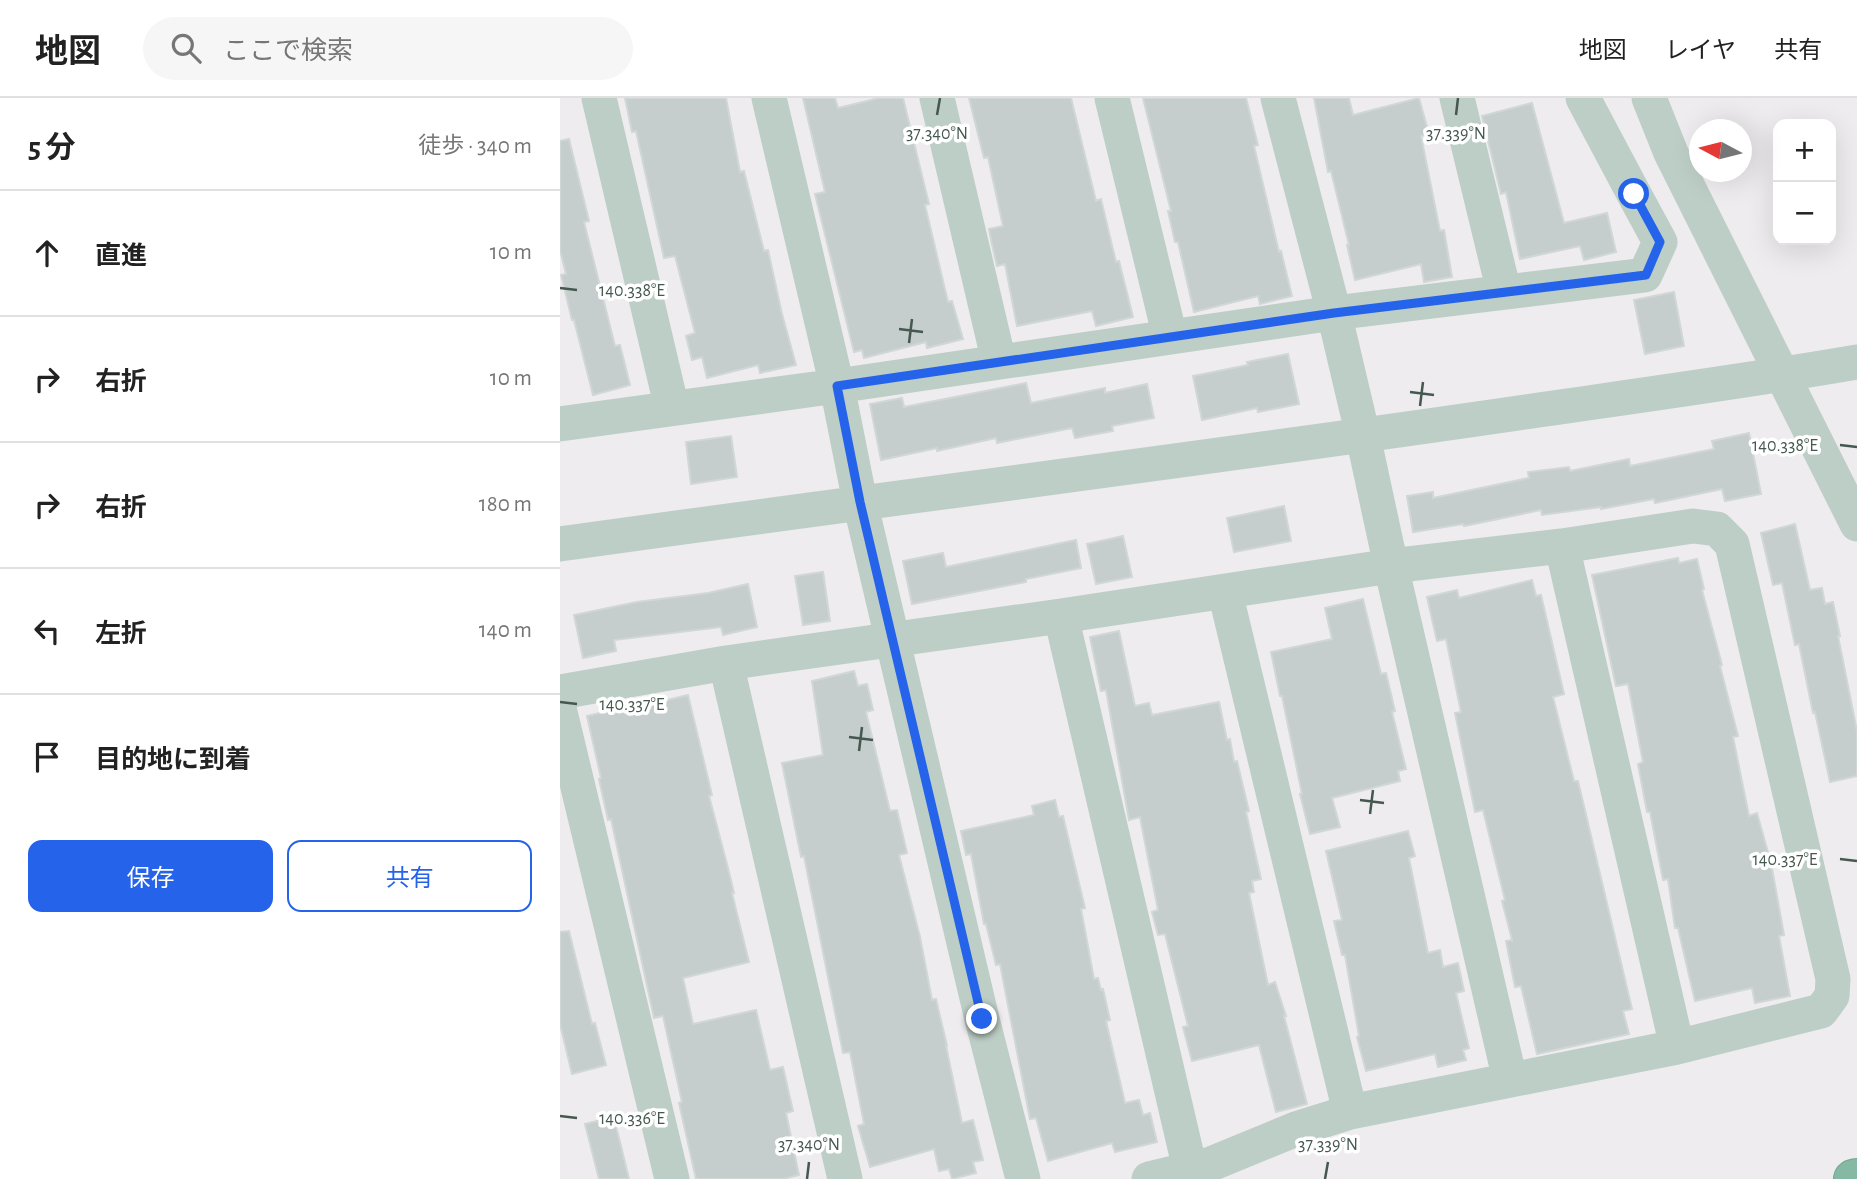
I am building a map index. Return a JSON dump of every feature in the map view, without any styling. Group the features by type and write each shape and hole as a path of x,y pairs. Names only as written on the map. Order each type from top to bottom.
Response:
{"street":[{"path":"599,98 668,396"},
{"path":"769,98 837,386 860,502 982,1019 1023,1179"},
{"path":"937,98 999,362"},
{"path":"1112,98 1170,337"},
{"path":"1278,98 1334,313 1510,1080"},
{"path":"1457,98 1504,292"},
{"path":"560,424 1334,313 1646,275 1660,242 1583,98"},
{"path":"1649,98 1671,153 1857,524"},
{"path":"560,544 1363,436 1857,362"},
{"path":"560,692 726,663 1391,566 1562,546 1693,526 1717,529 1732,544 1833,979 1832,996 1821,1011 1677,1047 1350,1112 1296,1129 1211,1164 1149,1179"},
{"path":"1562,546 1677,1047"},
{"path":"1225,592 1350,1112"},
{"path":"1060,616 1190,1169"},
{"path":"726,663 845,1179"},
{"path":"560,712 671,1179"}],"building":[{"path":"625,98 726,98 740,172 744,171 764,251 768,250 796,365 760,373 758,365 707,378 702,357 692,360 686,336 695,333 675,256 664,258 636,131 632,132"},
{"path":"803,98 835,98 838,108 879,98 903,98 929,204 925,205 948,302 952,301 963,339 927,348 926,342 864,358 862,350 854,352 815,194 825,192"},
{"path":"969,98 1071,98 1096,201 1101,199 1133,317 1096,326 1092,311 1017,326 1005,264 997,266 991,240 989,229 1003,226 988,157 984,158"},
{"path":"1143,98 1246,98 1258,145 1254,146 1292,296 1260,304 1258,296 1194,312 1178,242 1175,242 1168,211 1171,211"},
{"path":"1314,98 1349,98 1353,115 1419,98 1429,134 1421,136 1440,231 1444,230 1452,277 1424,282 1421,264 1355,280 1331,171 1328,172"},
{"path":"1532,103 1564,223 1607,213 1616,252 1584,260 1580,246 1520,259 1506,192 1501,194 1482,116"},
{"path":"569,139 589,221 584,222 615,346 620,345 630,385 593,395 561,275 566,274 560,250 560,141"},
{"path":"1674,292 1684,346 1645,354 1634,300"},
{"path":"1288,354 1299,404 1258,412 1257,408 1202,420 1193,376"},
{"path":"1026,383 1031,403 1105,388 1105,393 1147,384 1154,418 1112,426 1113,431 1075,438 1072,428 997,443 996,438 881,460 870,404 902,398 904,407"},
{"path":"1749,433 1761,494 1725,501 1722,489 1655,503 1654,499 1601,509 1542,515 1541,510 1464,526 1463,524 1413,532 1407,496 1433,492 1433,498 1529,478 1528,472 1569,467 1570,471 1629,459 1630,466 1714,449 1712,441"},
{"path":"731,436 737,477 691,484 686,442"},
{"path":"1284,506 1291,541 1234,552 1227,518"},
{"path":"1795,524 1810,590 1822,588 1825,604 1833,602 1857,731 1857,776 1830,782 1799,644 1795,645 1782,583 1773,585 1761,533"},
{"path":"1123,536 1132,577 1096,584 1087,544"},
{"path":"1076,540 1081,568 1026,579 1026,582 912,604 903,561 943,553 946,567"},
{"path":"1678,558 1679,563 1697,559 1704,589 1702,590 1738,736 1733,737 1749,816 1757,813 1771,863 1784,935 1779,936 1790,996 1755,1003 1752,988 1695,1001 1678,928 1675,928 1668,879 1663,880 1650,812 1647,812 1638,764 1643,762 1628,684 1616,686 1592,575"},
{"path":"823,572 830,621 803,625 795,576"},
{"path":"1532,580 1536,596 1541,595 1564,694 1553,697 1574,781 1578,781 1632,1009 1623,1011 1629,1034 1537,1054 1521,986 1515,987 1506,941 1512,940 1502,901 1505,900 1483,810 1475,812 1455,713 1461,712 1446,639 1437,641 1427,597 1457,590 1459,598"},
{"path":"748,584 757,627 723,635 721,627 614,640 616,651 583,658 574,615"},
{"path":"1363,599 1381,674 1386,673 1406,769 1398,771 1400,781 1332,798 1340,827 1310,834 1271,652 1332,639 1325,608"},
{"path":"1119,631 1135,706 1149,703 1152,715 1219,702 1227,740 1230,739 1234,762 1237,761 1249,811 1246,812 1261,879 1252,881 1254,892 1249,893 1268,985 1275,982 1307,1104 1276,1112 1259,1045 1192,1061 1183,1027 1188,1026 1165,934 1158,935 1152,912 1158,910 1140,817 1129,820 1106,690 1101,691 1090,637"},
{"path":"854,671 858,686 867,684 873,710 866,712 890,811 897,810 907,853 899,855 920,937 932,1000 936,999 962,1123 973,1120 983,1160 973,1162 976,1173 952,1179 949,1169 939,1171 934,1149 870,1167 858,1126 864,1124 850,1052 843,1053 804,856 801,857 782,763 823,755 812,681"},
{"path":"688,695 749,962 683,978 693,1024 756,1010 770,1070 783,1067 793,1111 786,1113 799,1175 783,1179 696,1179 663,1016 654,1018 611,819 608,820 599,779 601,778 587,716"},
{"path":"1055,800 1059,817 1063,816 1085,908 1081,909 1094,979 1098,978 1101,990 1103,989 1110,1020 1106,1021 1125,1103 1139,1100 1143,1115 1150,1113 1157,1142 1115,1152 1112,1143 1048,1161 1036,1118 1030,1119 1000,964 996,965 984,924 971,854 966,855 961,831 1034,815 1032,806"},
{"path":"1408,831 1415,856 1409,858 1428,953 1440,950 1443,967 1458,963 1464,991 1456,993 1469,1048 1463,1050 1466,1060 1438,1067 1435,1054 1366,1071 1357,1037 1359,1036 1345,955 1342,955 1334,921 1342,920 1326,851"},
{"path":"569,931 592,1024 595,1023 606,1065 572,1074 560,1024 560,932"},
{"path":"613,1117 629,1179 599,1179 585,1124"}],"route":[{"path":"982,1019 860,502 837,386 1334,313 1646,275 1660,242 1634,194"}]}
